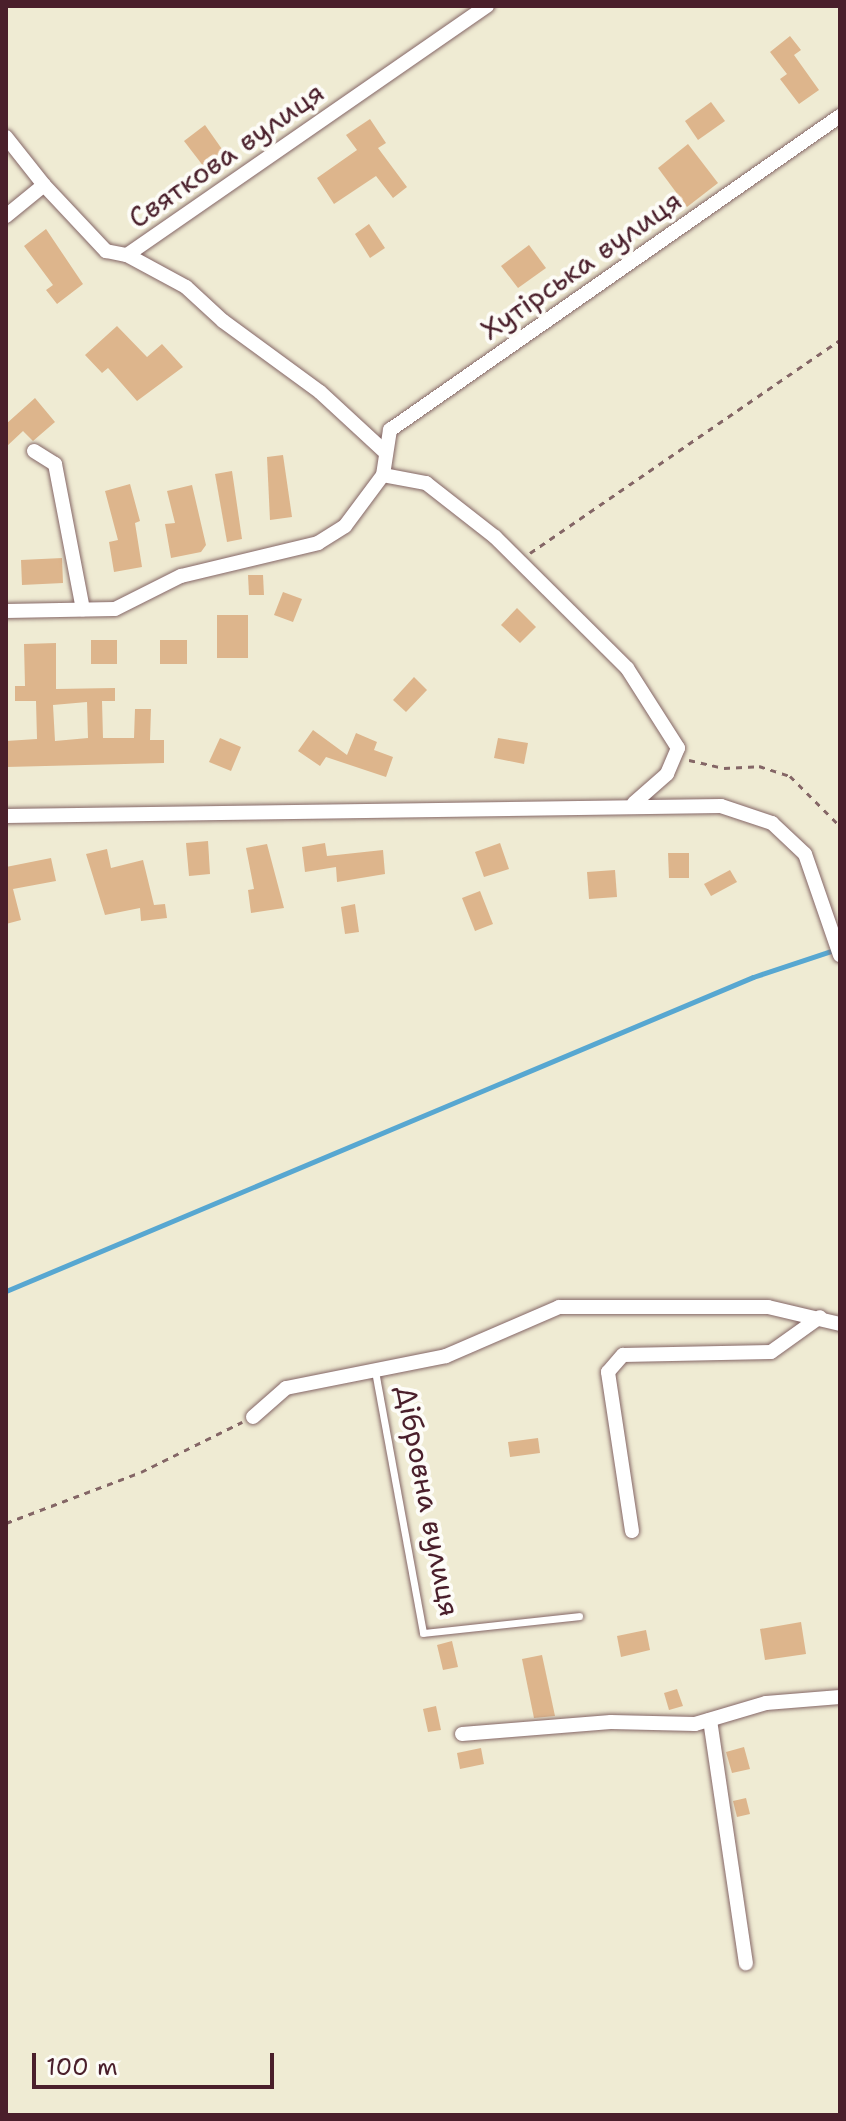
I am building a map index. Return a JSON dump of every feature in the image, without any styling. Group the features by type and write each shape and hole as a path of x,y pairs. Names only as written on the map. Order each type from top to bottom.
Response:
{"street":[{"name":"Святкова вулиця","path":"6,137 44,185 106,251 127,255 487,6"},
{"name":"Хутірська вулиця","path":"384,451 390,430 840,116"},
{"path":"6,216 44,185"},
{"path":"6,611 115,609 181,576 318,543 345,526 376,490 383,475 384,451 320,392 223,321 186,287 127,255"},
{"path":"34,451 55,464 83,609"},
{"path":"383,475 426,483 526,567 627,668 678,748 667,774 634,803"},
{"path":"6,816 634,803 721,806 772,823 805,854 823,898 840,955"},
{"name":"Дібровна вулиця","path":"253,1417 286,1388 446,1356 559,1307 768,1307 840,1324"},
{"path":"632,1531 608,1372 623,1355 771,1352 820,1317"},
{"path":"462,1734 710,1720 766,1703 840,1697"},
{"path":"710,1720 746,1963"}],"lane":[{"name":"Дібровна вулиця","path":"375,1371 423,1633 579,1616"}],"path":[{"path":"526,567 529,554 840,340"},
{"path":"678,748 691,763 759,766 790,776 840,826"},
{"path":"6,1523 141,1472 253,1417"}],"building":[{"path":"790,36 801,50 794,55 819,90 799,104 780,79 787,74 770,52"},
{"path":"711,102 725,121 698,140 685,121"},
{"path":"370,119 386,143 378,148 407,187 393,198 376,176 334,204 317,178 357,150 346,135"},
{"path":"205,125 224,152 204,167 184,141"},
{"path":"688,144 718,183 687,207 658,168"},
{"path":"369,224 385,248 370,258 355,234"},
{"path":"46,229 83,284 57,304 46,290 53,285 24,246"},
{"path":"529,245 546,268 518,288 501,266"},
{"path":"117,326 147,357 162,344 183,367 137,401 108,368 102,373 85,355"},
{"path":"35,398 55,422 33,441 23,431 6,447 6,424"},
{"path":"283,455 292,517 270,520 267,457"},
{"path":"232,471 242,539 227,542 215,474"},
{"path":"130,484 140,521 135,523 142,567 114,572 109,542 118,540 105,491"},
{"path":"192,485 206,545 201,552 171,558 165,524 175,523 167,491"},
{"path":"62,558 63,583 22,585 21,560"},
{"path":"248,575 263,575 264,595 249,595"},
{"path":"283,592 302,599 293,622 274,615"},
{"path":"517,608 536,627 520,643 501,625"},
{"path":"217,615 248,615 248,658 217,658"},
{"path":"91,640 117,640 117,664 91,664"},
{"path":"160,640 187,640 187,664 160,664"},
{"path":"56,643 56,689 115,688 115,701 102,701 103,738 134,738 135,709 151,709 150,740 164,740 164,763 6,767 6,741 37,739 36,701 15,701 15,686 25,686 24,644","holes":["87,702 88,738 55,741 53,705"]},
{"path":"414,677 427,690 406,712 393,700"},
{"path":"313,730 347,755 356,733 377,742 374,750 393,757 386,777 326,757 320,766 298,751"},
{"path":"220,738 241,747 231,771 209,762"},
{"path":"498,738 528,743 524,764 494,758"},
{"path":"208,841 210,874 189,876 186,843"},
{"path":"325,843 327,856 383,850 385,874 337,882 336,867 305,872 302,847"},
{"path":"500,843 509,869 484,877 475,852"},
{"path":"267,844 284,908 251,913 248,890 254,889 246,848"},
{"path":"107,849 111,868 143,860 154,905 165,904 167,918 141,921 140,908 105,915 86,854"},
{"path":"668,853 689,853 689,878 669,878"},
{"path":"51,858 56,881 13,889 21,920 6,924 6,867"},
{"path":"615,870 617,897 589,899 587,872"},
{"path":"730,870 737,882 711,896 704,884"},
{"path":"480,891 493,924 475,931 462,898"},
{"path":"355,904 359,932 345,934 341,907"},
{"path":"538,1438 540,1453 510,1457 508,1442"},
{"path":"801,1622 806,1654 765,1660 760,1629"},
{"path":"646,1630 650,1650 621,1657 617,1636"},
{"path":"452,1641 458,1667 443,1670 437,1645"},
{"path":"542,1655 555,1716 534,1718 522,1659"},
{"path":"677,1689 683,1706 669,1710 664,1693"},
{"path":"436,1706 441,1730 428,1732 423,1709"},
{"path":"744,1747 750,1769 732,1773 726,1752"},
{"path":"481,1748 484,1764 460,1769 457,1753"},
{"path":"746,1798 750,1814 737,1817 733,1801"}],"waterway":[{"path":"6,1291 753,977 837,949"}]}
